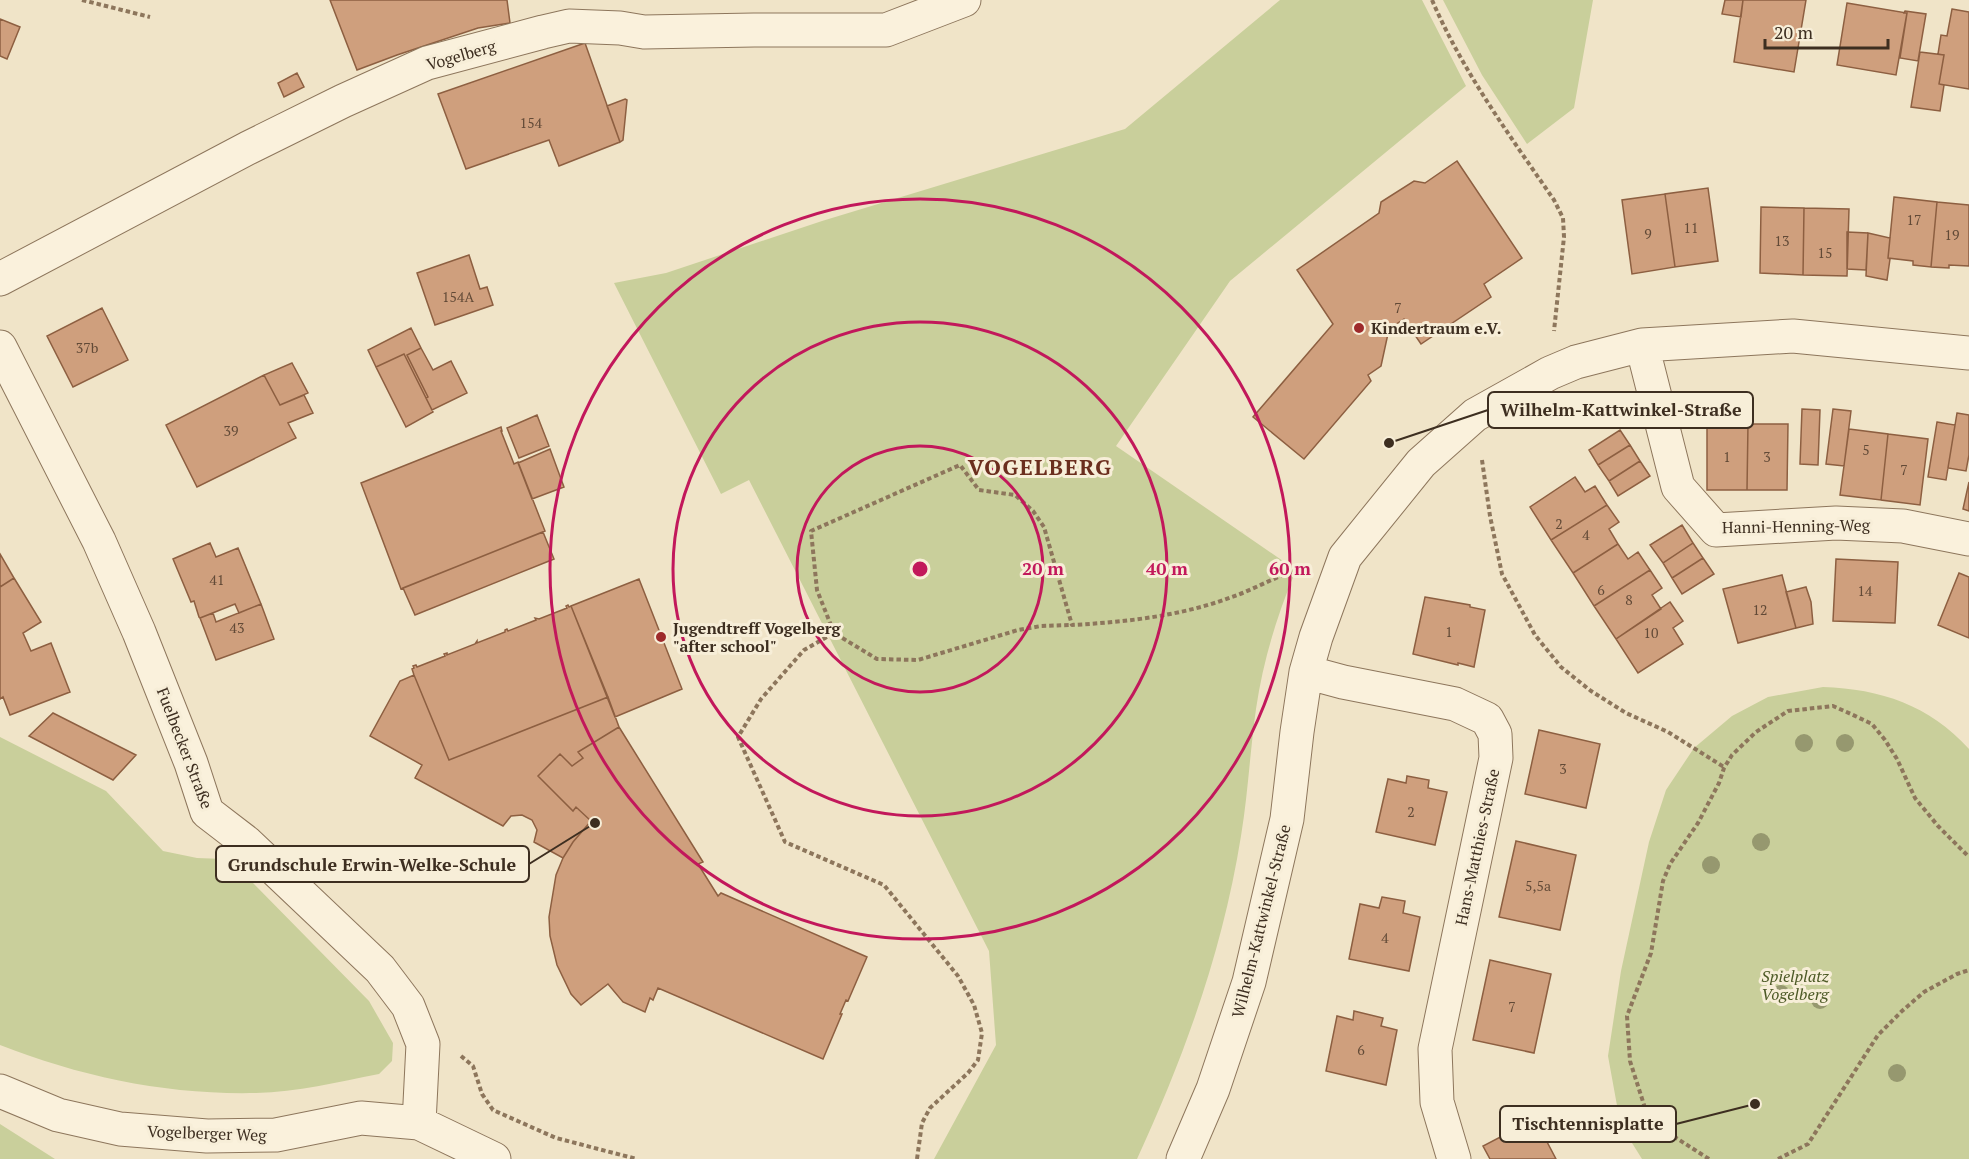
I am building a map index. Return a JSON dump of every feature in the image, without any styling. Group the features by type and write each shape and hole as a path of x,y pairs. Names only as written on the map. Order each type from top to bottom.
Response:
{"street":[{"name":"Vogelberg","path":"0,279 248,148 427,63 569,26 620,28 644,32 886,30 964,0"},
{"name":"Wilhelm-Kattwinkel-Straße","path":"1183,1159 1213,1089 1249,982 1287,819 1296,732 1306,672 1316,637 1345,557 1421,463 1476,414 1550,373 1576,362 1642,345 1793,336 1969,353"},
{"name":"Hanni-Henning-Weg","path":"1642,345 1678,486 1716,530 1836,523 1903,526 1969,539"},
{"name":"Fuelbecker Straße","path":"0,347 99,540 191,763 207,812 246,842 380,969 408,1006 423,1044 419,1123"},
{"name":"Hans-Matthies-Straße","path":"1306,672 1343,682 1455,704 1487,719 1495,735 1496,758 1435,1049 1437,1102 1454,1159"},
{"name":"Vogelberger Weg","path":"0,1091 58,1115 120,1129 207,1136 276,1135 361,1118 419,1123"},
{"path":"419,1123 494,1159"}],"path":[{"path":"82,0 150,17"},
{"path":"1432,0 1440,20 1491,108 1554,200 1563,218 1564,237 1550,373"},
{"path":"1072,625 1044,527 1033,511 1015,495 979,490 960,465 811,531 817,590 834,633 877,659 918,660 1018,630 1041,626 1072,625 1116,622 1192,610 1232,597 1296,570 1345,557"},
{"path":"1485,477 1490,516 1502,574 1535,635 1561,667 1591,691 1626,713 1668,732 1724,768"},
{"path":"834,633 804,650 761,699 738,737 785,842 884,885 958,976 974,1005 982,1033 978,1060 968,1073 930,1108 922,1123 917,1159"},
{"path":"1709,1159 1670,1134 1645,1108 1630,1060 1627,1016 1651,953 1663,880 1670,864 1698,823 1732,755 1756,732 1788,711 1833,706 1872,724 1893,751 1915,798 1951,840 1969,857"},
{"path":"1778,1159 1808,1144 1878,1035 1894,1019 1924,992 1969,970"},
{"path":"423,1044 441,1040 473,1066 482,1094 493,1110 556,1138 637,1159"}],"green space":[{"path":"1280,0 1422,0 1466,86 1230,281 1116,446 1296,570 1277,621 1263,673 1256,709 1241,836 1224,920 1213,960 1171,1081 1137,1159 934,1159 996,1045 989,951 749,480 721,494 614,283 666,273 822,221 1125,129"},
{"path":"1443,0 1593,0 1574,108 1527,144 1482,75"},
{"name":"Spielplatz Vogelberg","path":"1823,687 1865,691 1903,702 1937,721 1969,749 1969,1159 1642,1159 1627,1135 1618,1111 1608,1056 1621,971 1649,842 1666,790 1694,748 1732,716 1768,697"},
{"path":"0,737 106,791 163,851 197,858 224,859 252,882 369,1001 393,1043 392,1061 379,1074 302,1089 223,1093 125,1082 62,1066 0,1045"},
{"path":"0,1124 55,1159 0,1159"}],"building":[{"path":"330,0 507,0 510,23 478,28 357,70"},
{"path":"1725,0 1743,0 1741,17 1722,14"},
{"path":"1743,0 1806,0 1794,72 1734,62"},
{"path":"1847,3 1907,13 1896,75 1837,65"},
{"path":"1952,9 1969,12 1969,89 1939,84 1944,55 1938,54 1941,35 1947,36"},
{"path":"1905,11 1926,14 1918,61 1900,58 1907,13 1904,13"},
{"path":"0,19 20,27 7,59 0,56"},
{"path":"585,43 620,142 559,166 549,140 466,169 438,94"},
{"path":"1920,52 1944,55 1939,84 1944,85 1940,111 1911,107"},
{"path":"297,73 304,87 284,97 278,83"},
{"path":"627,100 623,140 620,142 607,106"},
{"path":"1457,161 1522,258 1484,284 1491,297 1421,344 1404,319 1389,329 1381,366 1368,375 1371,381 1304,459 1253,417 1333,324 1297,270 1379,213 1381,202 1414,181 1425,183"},
{"path":"1708,188 1718,261 1675,267 1665,194"},
{"path":"1665,194 1675,267 1632,274 1622,200"},
{"path":"1894,197 1937,202 1931,267 1913,265 1913,261 1888,258"},
{"path":"1937,202 1969,205 1969,266 1931,267"},
{"path":"1761,207 1804,208 1803,275 1760,273"},
{"path":"1804,208 1849,209 1847,276 1803,275"},
{"path":"1847,232 1868,233 1866,270 1847,269"},
{"path":"1868,233 1890,238 1887,280 1866,276"},
{"path":"469,255 480,289 487,287 493,305 435,325 417,273"},
{"path":"102,308 128,360 73,387 47,336"},
{"path":"411,328 421,348 407,355 428,397 426,398 404,354 376,367 368,350"},
{"path":"421,348 433,370 451,361 467,393 432,410 407,355"},
{"path":"404,354 433,412 406,427 376,367"},
{"path":"292,363 308,393 280,405 264,375"},
{"path":"264,375 280,405 304,395 313,413 288,423 296,438 197,487 166,425"},
{"path":"1802,409 1820,410 1818,465 1800,464"},
{"path":"1833,409 1851,411 1844,466 1826,464"},
{"path":"1957,413 1969,415 1969,455 1966,471 1948,468"},
{"path":"537,415 549,446 519,458 507,428"},
{"path":"1937,422 1955,425 1946,480 1928,477"},
{"path":"1707,423 1748,424 1747,490 1707,490"},
{"path":"1748,424 1788,424 1787,490 1747,490"},
{"path":"501,427 514,464 518,462 545,531 401,589 361,483"},
{"path":"1849,429 1888,434 1881,500 1840,495"},
{"path":"1620,430 1630,445 1598,465 1589,450"},
{"path":"1888,434 1928,439 1920,505 1881,500"},
{"path":"1630,445 1640,461 1609,481 1598,465"},
{"path":"550,449 564,487 532,499 518,463"},
{"path":"1640,461 1650,476 1618,496 1609,481"},
{"path":"1575,477 1585,492 1595,486 1607,505 1551,540 1530,507"},
{"path":"1969,482 1969,511 1963,509"},
{"path":"1607,505 1619,522 1609,529 1618,544 1573,573 1551,540"},
{"path":"1682,525 1693,543 1663,563 1650,545"},
{"path":"543,532 554,559 415,615 403,588"},
{"path":"210,543 216,557 238,548 261,604 239,613 235,604 199,617 194,601 191,602 173,559"},
{"path":"1693,543 1703,558 1672,578 1663,563"},
{"path":"1618,544 1628,559 1638,552 1650,570 1594,606 1573,573"},
{"path":"0,554 14,578 0,587"},
{"path":"1703,558 1714,574 1682,594 1672,578"},
{"path":"1836,559 1898,562 1895,623 1833,621"},
{"path":"1650,570 1662,588 1652,595 1661,609 1616,639 1594,606"},
{"path":"1959,573 1969,577 1969,638 1938,625"},
{"path":"1782,575 1796,628 1738,643 1723,589"},
{"path":"14,578 41,622 23,633 31,651 51,643 70,692 10,715 3,697 0,699 0,587"},
{"path":"639,579 682,689 615,717 571,606"},
{"path":"1806,587 1811,602 1813,624 1796,628 1786,592"},
{"path":"1425,597 1485,610 1474,667 1413,654"},
{"path":"1670,602 1683,621 1673,628 1683,644 1638,673 1616,639"},
{"path":"261,604 274,639 216,660 200,618 213,613 216,622"},
{"path":"568,605 571,606 608,697 449,760 414,675 413,666 417,667 445,656 444,654 447,653 447,655 475,644 477,641 477,643 505,632 507,629 508,631 536,620 535,618 539,619 567,608"},
{"path":"414,675 449,760 608,697 619,727 578,752 583,758 572,766 560,754 538,776 573,811 576,807 591,821 563,858 534,842 537,830 532,820 522,815 511,816 503,826 415,778 422,765 370,736 400,681"},
{"path":"53,713 136,755 113,780 29,736"},
{"path":"619,727 703,862 698,864 718,896 721,893 867,957 848,1001 846,1000 823,1059 658,988 653,1000 650,998 645,1012 623,1002 608,984 581,1005 571,994 557,965 550,936 549,917 556,875 563,858 591,821 576,807 573,811 538,776 560,754 572,766 583,758 578,752"},
{"path":"1539,730 1600,744 1586,808 1525,794"},
{"path":"1407,776 1429,780 1428,788 1447,792 1435,845 1376,832 1388,779 1406,783"},
{"path":"1516,841 1576,855 1560,930 1499,917"},
{"path":"1382,897 1405,901 1403,913 1420,917 1409,971 1349,959 1360,904 1379,908"},
{"path":"1490,960 1551,974 1534,1053 1473,1040"},
{"path":"1354,1011 1383,1018 1381,1026 1397,1030 1386,1085 1326,1071 1337,1016 1353,1020"},
{"path":"1535,1119 1556,1159 1490,1159 1483,1146"}],"place":[{"name":"Kindertraum e.V.","path":"1359,328"},
{"name":"Wilhelm-Kattwinkel-Straße","path":"1389,443"},
{"name":"Jugendtreff Vogelberg \"after school\"","path":"661,637"},
{"name":"Grundschule Erwin-Welke-Schule","path":"595,823"},
{"name":"Tischtennisplatte","path":"1755,1104"}],"district":[{"name":"VOGELBERG","path":"1040,467"}]}
